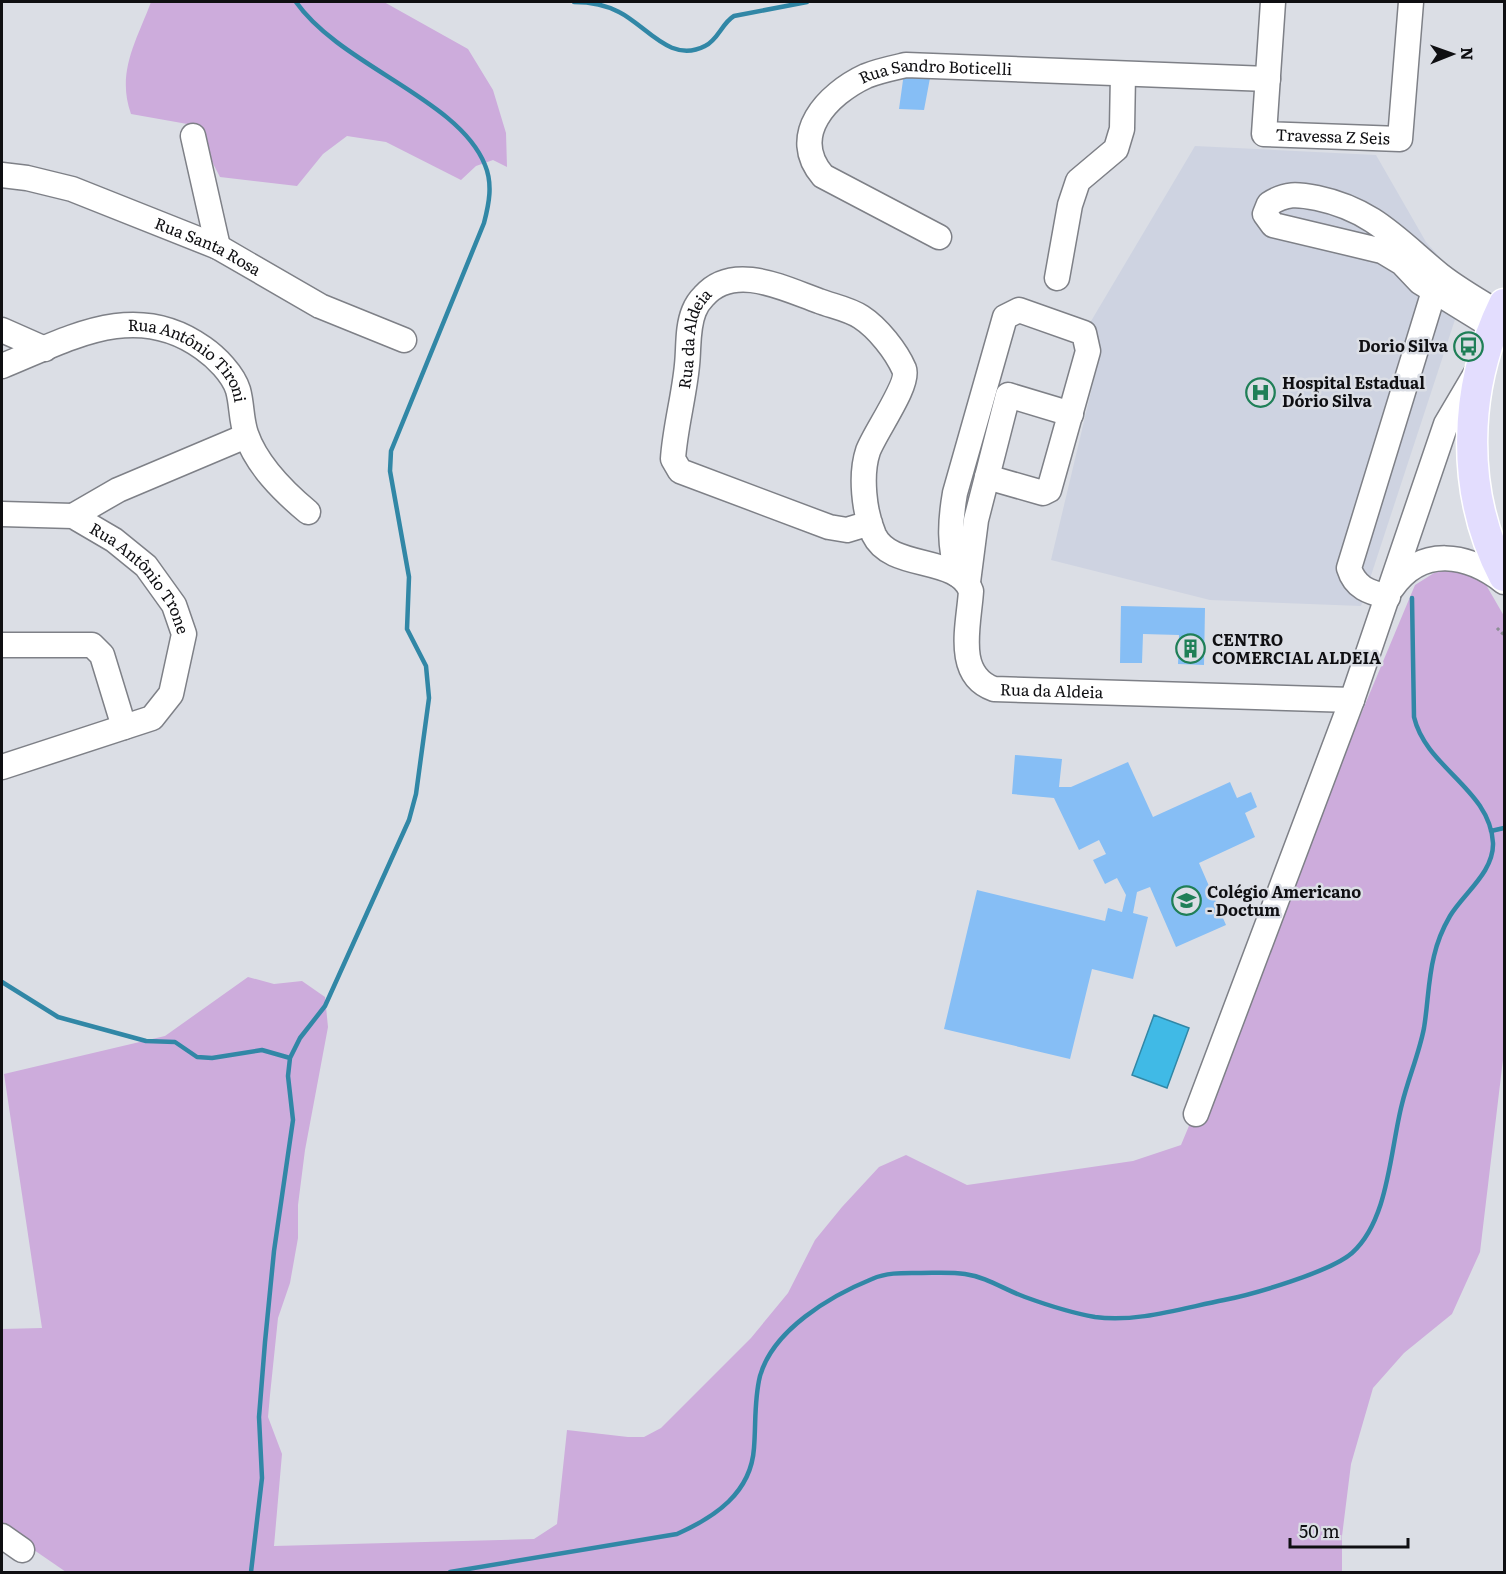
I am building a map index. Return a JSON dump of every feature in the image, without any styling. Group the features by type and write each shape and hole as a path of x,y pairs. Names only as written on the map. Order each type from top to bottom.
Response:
{"main road":[{"path":"1499,315 1484,360 1472,429 1474,476 1483,522 1504,576"}],"street":[{"path":"1268,79 1273,2"},
{"name":"Travessa Z Seis","path":"1268,79 1264,134 1401,139 1411,2"},
{"name":"Rua Sandro Boticelli","path":"939,237 823,176 813,164 808,148 811,126 835,95 866,76 906,65 1268,79"},
{"path":"1120,157 1131,151 1136,139 1131,74"},
{"path":"1057,278 1070,205 1078,180 1116,148 1122,129 1131,74"},
{"path":"193,136 218,247"},
{"name":"Rua Santa Rosa","path":"2,176 27,178 72,189 218,247 320,306 404,340"},
{"path":"1296,194 1343,204 1397,236 1442,276 1499,315 1434,291 1402,264 1382,251 1273,225 1265,214 1269,204 1282,195 1296,194"},
{"name":"Rua da Aldeia","path":"870,523 847,530 829,527 680,471 673,459 687,366 688,336 694,310 705,295 719,285 734,280 759,280 860,316 895,354 905,374 904,386 877,429 867,453 864,475 870,523 879,546 890,553 963,578 971,591 967,658 975,678 982,685 994,689 1352,700"},
{"path":"1388,595 1366,591 1352,580 1349,568 1434,291"},
{"path":"963,578 951,552 950,522 955,493 1005,317 1019,310 1084,333 1088,351 1049,489 1043,493 987,477"},
{"name":"Rua Antônio Tironi","path":"2,366 112,325 143,324 186,336 214,357 237,387 246,436 272,478 308,512"},
{"path":"2,330 45,349"},
{"path":"1196,1114 1352,700 1446,424 1484,360"},
{"path":"963,578 1008,395 1071,414"},
{"path":"73,516 118,490 246,436"},
{"name":"Rua Antônio Trone","path":"2,514 73,516 114,540 146,566 174,604 184,634 171,694 152,718 124,727"},
{"path":"1388,595 1411,568 1426,560 1441,557 1470,561 1504,582"},
{"path":"2,645 92,645 102,655 124,727 2,767"},
{"path":"2,1536 22,1550"}],"path":[{"path":"1497,628 1504,635"}],"shaded area":[{"path":"151,2 384,2 468,49 493,90 506,133 507,167 493,160 476,166 461,180 386,142 347,136 323,154 297,186 220,177 193,125 131,114 127,99 127,70 130,56"},
{"name":"Hospital Estadual Dório Silva","path":"1195,146 1376,155 1426,242 1466,286 1361,606 1210,600 1051,560 1101,350 1084,333"},
{"path":"1474,564 1504,616 1504,1051 1480,1252 1452,1314 1404,1353 1373,1388 1351,1464 1342,1536 1342,1572 66,1572 2,1528 2,1329 42,1328 4,1074 165,1036 248,977 274,984 302,981 325,997 328,1027 305,1150 298,1205 298,1238 290,1283 278,1318 270,1395 268,1417 282,1454 274,1546 534,1539 557,1524 567,1430 644,1437 661,1428 751,1338 788,1293 815,1240 879,1167 906,1155 967,1185 1133,1161 1181,1145 1415,585 1434,573"}],"water":[{"path":"1154,1015 1189,1028 1167,1088 1132,1075"}],"building":[{"path":"904,73 930,78 924,110 899,109"},
{"name":"CENTRO COMERCIAL ALDEIA","path":"1121,606 1205,608 1204,665 1178,664 1179,635 1143,634 1142,663 1120,663"},
{"name":"Colégio Americano - Doctum","path":"1015,755 1062,759 1059,787 1071,787 1128,762 1153,817 1230,782 1237,798 1251,792 1257,807 1245,813 1255,837 1199,863 1226,925 1176,947 1150,887 1137,892 1133,913 1148,917 1133,979 1092,969 1070,1059 944,1029 977,890 1105,921 1108,908 1122,912 1126,895 1117,878 1105,884 1093,860 1106,854 1099,840 1079,850 1054,798 1012,794"}],"waterway":[{"path":"251,1572 262,1478 259,1417 265,1342 274,1251 293,1120 288,1076 290,1058 300,1038 325,1006 409,820 416,794 429,698 426,666 407,629 409,577 390,471 391,451 484,223 489,194 489,179 485,165 471,142 451,121 426,101 341,45 316,25 296,2"},
{"path":"574,2 586,2 613,9 659,41 681,50 692,50 705,46 734,16 807,2"},
{"path":"450,1572 677,1534 705,1520 729,1501 746,1478 754,1448 760,1376 777,1344 790,1330 822,1305 878,1277 902,1273 965,1274 1069,1311 1095,1317 1127,1318 1160,1314 1254,1293 1310,1275 1352,1253 1374,1222 1381,1203 1402,1104 1424,1028 1430,974 1439,941 1450,916 1484,873 1492,854 1493,843 1489,824 1481,808 1431,751 1414,717 1412,598"},
{"path":"1491,831 1504,828"},
{"path":"2,982 58,1017 146,1041 175,1042 197,1057 212,1058 262,1050 290,1058"}],"place":[{"name":"Dorio Silva","path":"1469,346"},
{"name":"Hospital Estadual Dório Silva","path":"1261,392"},
{"name":"CENTRO COMERCIAL ALDEIA","path":"1191,649"},
{"name":"Colégio Americano - Doctum","path":"1186,901"}]}
